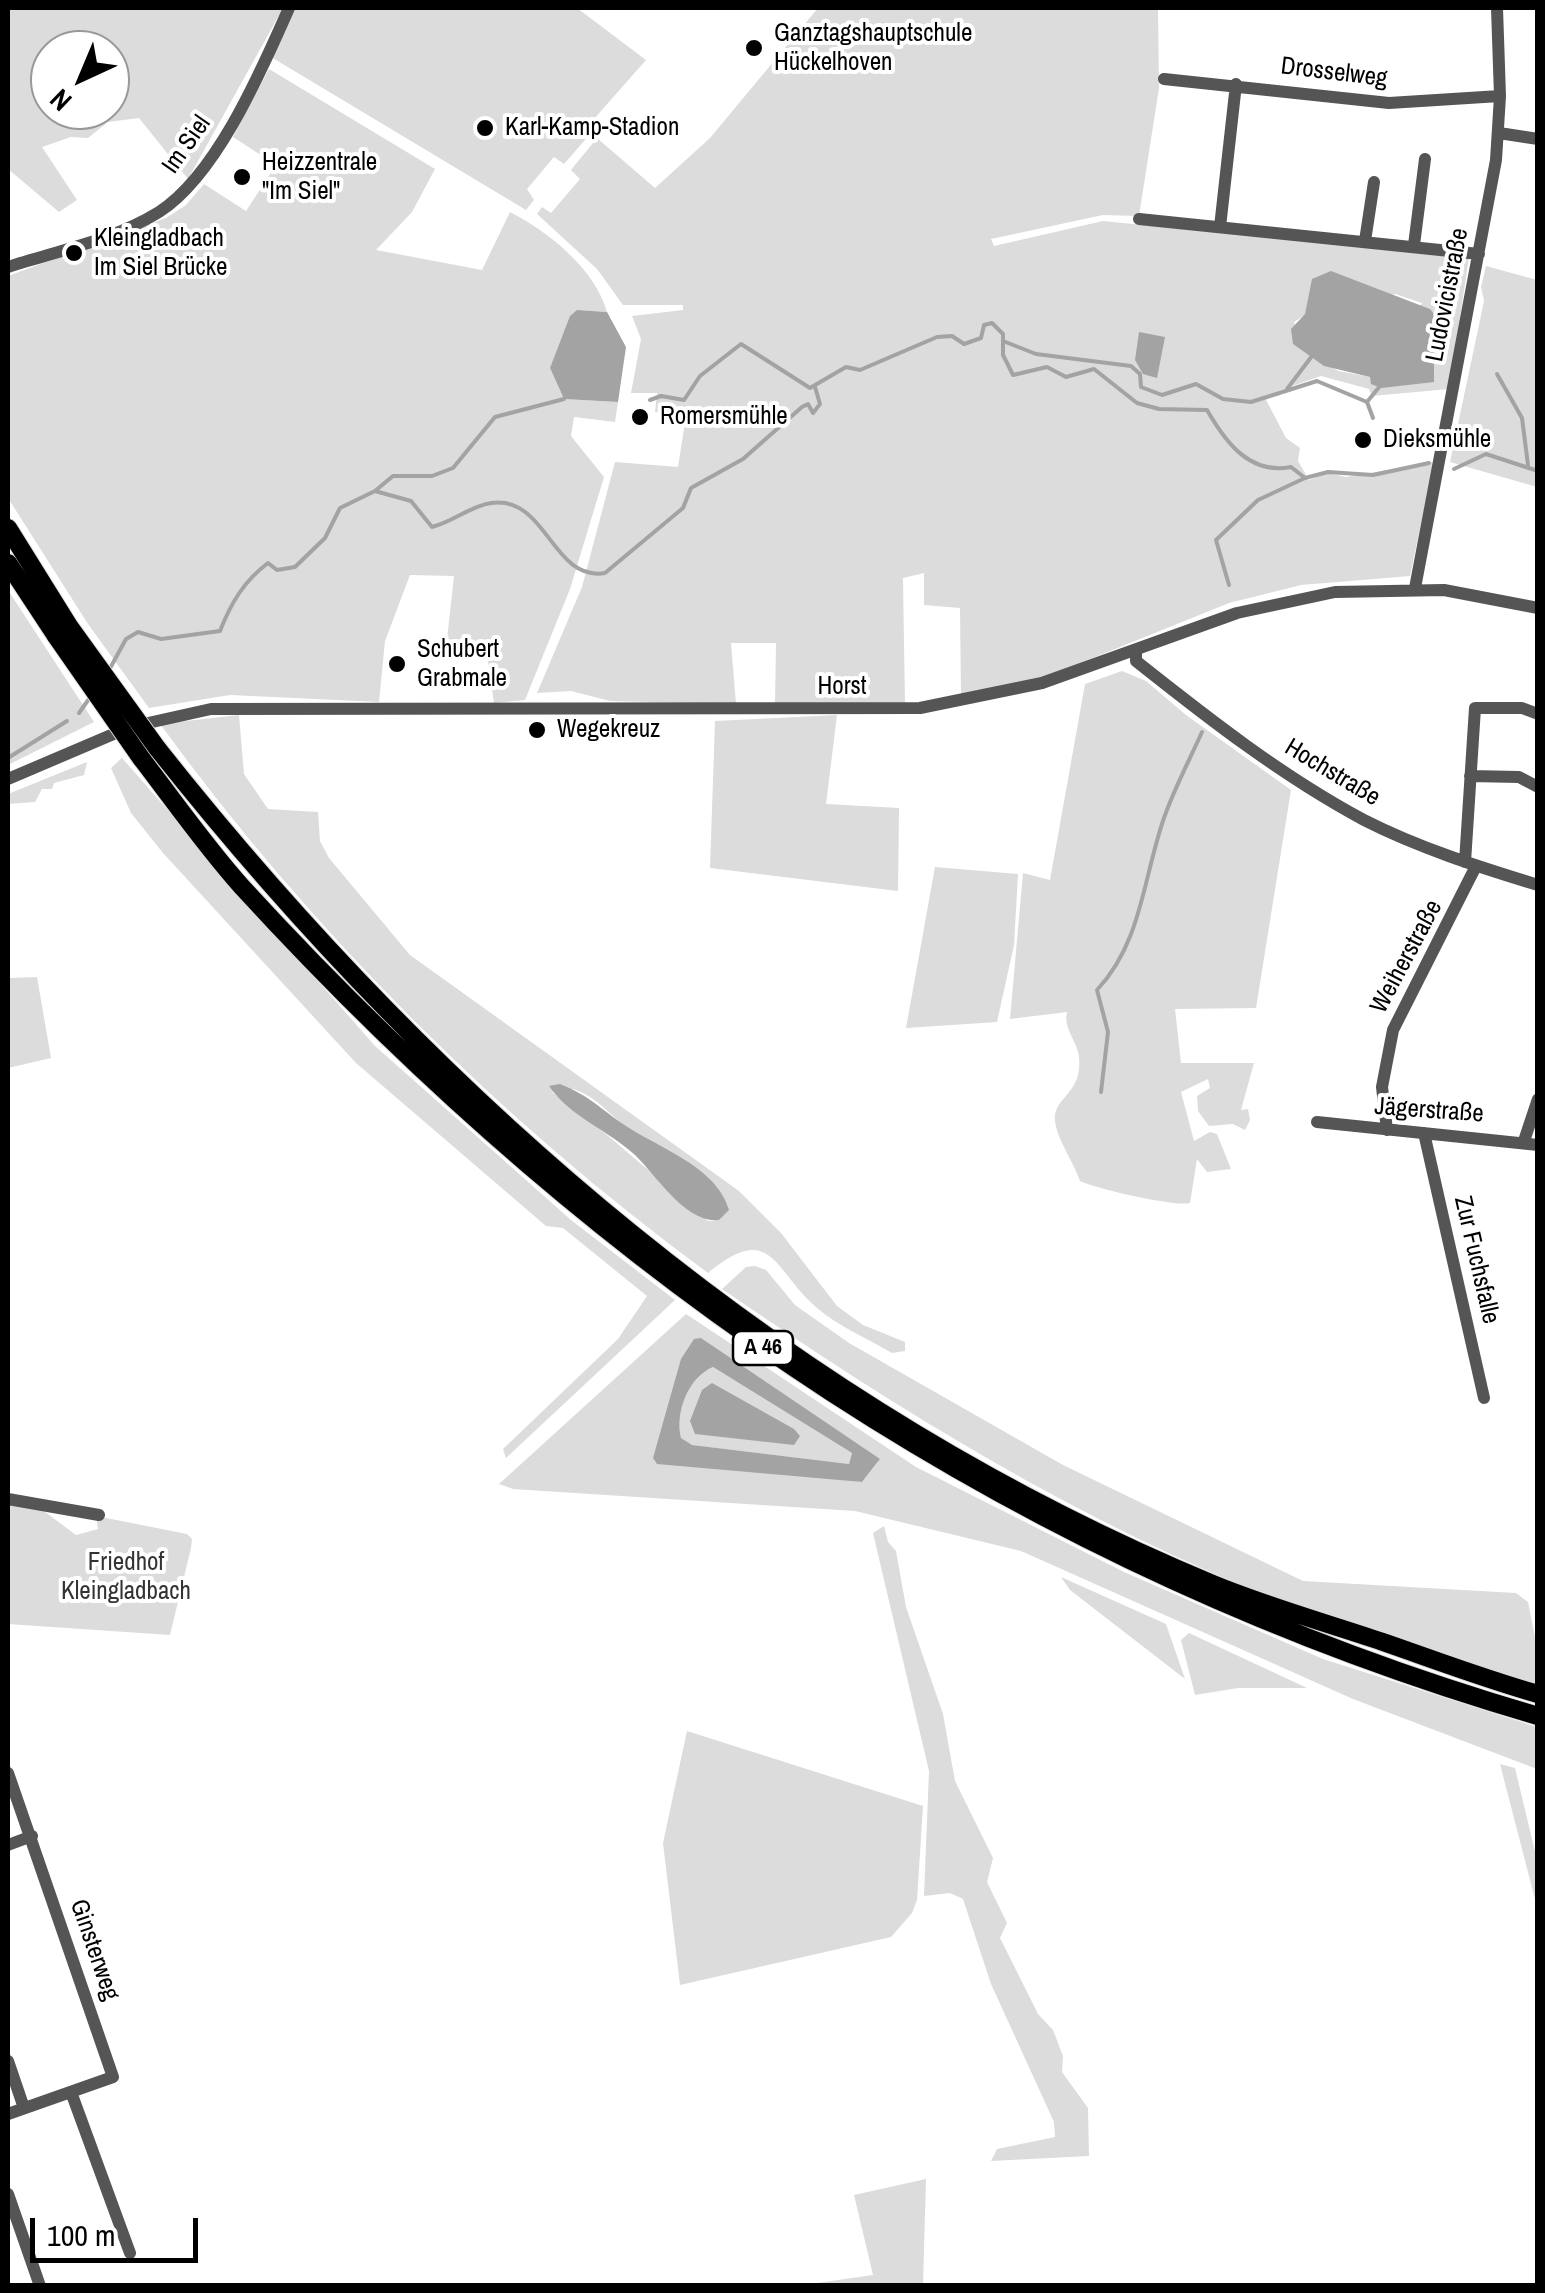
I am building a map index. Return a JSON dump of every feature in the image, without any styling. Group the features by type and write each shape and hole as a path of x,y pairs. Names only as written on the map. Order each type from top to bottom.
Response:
{"highway":[{"name":"A 46","path":"8,528 62,631"},
{"name":"A 46","path":"8,563 62,631 239,884 384,1034 622,1246 780,1360 997,1496 1126,1559 1378,1664 1538,1716"},
{"name":"A 46","path":"149,753 342,967 511,1134 652,1252 804,1362 982,1470 1084,1524 1214,1584 1538,1694"}],"street":[{"name":"Im Siel","path":"8,266 114,232 171,203 200,172 290,8"},
{"name":"Ludovicistraße","path":"1414,588 1499,133 1497,8"},
{"name":"Drosselweg","path":"1164,79 1388,103 1500,96"},
{"path":"1220,227 1236,84"},
{"path":"1499,133 1538,140"},
{"path":"1414,245 1425,160"},
{"path":"1365,241 1374,182"},
{"path":"1139,220 1479,254"},
{"name":"Horst","path":"8,780 130,727 210,708 920,708 1042,683 1237,614 1350,590 1414,588 1538,608"},
{"name":"Hochstraße","path":"1136,651 1136,661 1235,740 1366,821 1471,864 1538,885"},
{"name":"Weiherstraße","path":"1387,1130 1382,1087 1393,1030 1471,864 1470,776 1475,708 1522,708 1538,714"},
{"path":"1470,776 1519,778 1538,787"},
{"path":"1531,1143 1538,1099"},
{"name":"Jägerstraße","path":"1317,1122 1531,1143"},
{"name":"Zur Fuchsfalle","path":"1424,1133 1484,1398"},
{"path":"8,1499 99,1515"},
{"name":"Ginsterweg","path":"8,1773 113,2077 71,2092"},
{"path":"8,1844 32,1836"},
{"path":"8,2061 24,2108"},
{"path":"8,2114 71,2092 130,2254"},
{"path":"8,2194 40,2286"}],"green space":[{"path":"8,8 283,8 188,179 139,118 130,119 130,30 30,30 30,130 98,130 88,138 71,137 42,147 77,200 59,212 8,169"},
{"name":"Karl-Kamp-Stadion","path":"294,8 577,8 646,60 586,128 591,133 564,164 554,157 527,189 534,200 526,210 271,57"},
{"path":"818,8 1158,8 1159,88 1139,216 1103,215 991,239 994,246 1103,221 1469,258 1449,389 1372,396 1369,389 1321,376 1264,396 1286,438 1300,448 1298,461 1309,480 1328,473 1346,477 1434,462 1410,576 1301,585 1229,603 1036,681 961,697 960,608 924,605 924,573 903,578 905,705 775,704 776,643 731,643 736,704 610,701 571,691 537,693 582,587 615,462 678,467 686,416 655,412 657,393 631,393 641,339 632,316 683,310 683,305 623,305 597,269 537,214 542,207 551,213 580,179 571,170 597,138 655,188 710,138","holes":["1395,294 1422,303 1371,377 1338,371 1306,353 1294,322 1305,315"]},
{"path":"269,69 435,169 412,212 376,250 482,270 510,212 569,253 601,296 607,312 577,310 550,368 564,399 618,402 615,422 574,417 571,436 604,477 570,589 525,700 494,703 486,647 447,640 454,576 410,575 385,641 379,702 230,695 149,708 88,624 8,498 8,276 166,218 186,205 204,184 246,211 276,165 233,137"},
{"path":"1486,266 1537,280 1537,487 1450,462 1484,301 1481,287"},
{"path":"8,590 94,722 8,765"},
{"path":"1122,671 1146,681 1186,715 1291,790 1256,1008 1175,1009 1181,1063 1254,1063 1241,1110 1248,1109 1250,1120 1245,1130 1233,1124 1209,1126 1198,1111 1197,1096 1210,1088 1208,1079 1181,1092 1194,1141 1210,1132 1217,1134 1231,1169 1207,1172 1197,1159 1190,1203 1182,1204 1136,1197 1080,1181 1055,1121 1058,1106 1077,1080 1079,1070 1067,1012 1010,1019 1023,873 1050,880 1085,684"},
{"path":"239,715 244,774 268,809 318,812 320,841 329,858 410,955 739,1191 781,1233 837,1306 863,1325 905,1342 905,1351 892,1353 825,1315 770,1256 759,1251 729,1258 708,1273 556,1152 413,1020 346,949 219,802 160,724","holes":["552,1092 581,1092 692,1170 728,1210 719,1220 708,1221"]},
{"path":"837,715 826,804 899,808 898,891 710,868 715,721"},
{"path":"122,758 375,1046 571,1220 675,1300 506,1458 503,1449 618,1339 647,1296 563,1228 546,1226 356,1063 131,813 111,768"},
{"path":"87,762 84,775 54,783 52,789 42,789 35,802 8,804 8,794"},
{"path":"935,867 1018,874 1014,945 997,1022 906,1028"},
{"path":"37,977 51,1058 8,1068 8,978"},
{"path":"746,1267 766,1270 795,1305 849,1343 1063,1465 1303,1581 1516,1593 1528,1602 1537,1647 1537,1689 1286,1603 1211,1572 1066,1502 925,1421 722,1289"},
{"path":"686,1314 916,1467 1124,1572 1323,1659 1537,1727 1537,1769 1353,1699 1021,1551 855,1511 513,1489 499,1484","holes":["701,1338 878,1462 862,1482 653,1458"]},
{"path":"713,1367 852,1453 849,1464 691,1445 681,1438 680,1417 685,1397 697,1379"},
{"name":"Friedhof Kleingladbach","path":"8,1503 41,1509 76,1535 98,1529 96,1516 187,1534 192,1539 191,1548 170,1635 8,1624"},
{"path":"884,1526 888,1542 896,1551 906,1607 943,1714 955,1781 993,1858 987,1882 1007,1923 1000,1938 1038,2014 1053,2030 1063,2056 1062,2072 1088,2108 1089,2156 991,2161 997,2149 1055,2137 1054,2122 991,1984 963,1899 950,1893 924,1896 929,1771 873,1533"},
{"path":"1061,1577 1166,1624 1185,1679 1070,1590"},
{"path":"1189,1633 1307,1688 1238,1688 1195,1695 1181,1640"},
{"path":"687,1731 923,1806 917,1900 912,1913 891,1937 680,1985 663,1843"},
{"path":"1500,1764 1515,1768 1537,1860 1537,1907"},
{"path":"926,2179 923,2285 803,2285 873,2275 854,2195"}],"shaded area":[{"path":"1331,271 1430,309 1434,314 1434,382 1381,388 1371,384 1370,377 1324,366 1293,344 1291,329 1305,314 1312,279"},
{"path":"577,310 607,312 626,347 618,402 564,399 550,368 570,316"},
{"path":"1139,332 1165,337 1157,378 1143,374 1135,360"},
{"path":"560,1084 700,1170 722,1195 729,1210 719,1220 707,1219 683,1206 635,1155 578,1115 549,1086"},
{"path":"701,1338 880,1459 862,1482 657,1464 653,1458 681,1359 694,1339","holes":["713,1367 852,1453 849,1464 692,1445 681,1438 680,1417 685,1397 697,1379"]},
{"path":"712,1383 794,1429 800,1436 794,1445 695,1434 690,1421 702,1390"}],"waterway":[{"path":"650,400 661,396 684,400 700,376 741,344 810,388 846,367 860,370 937,337 952,336 964,344 981,338 984,325 992,323 1003,334 1003,355 1013,375 1047,367 1066,377 1094,369 1137,403 1159,409 1207,410 1231,445 1263,466 1291,467 1305,478 1328,472 1373,475 1429,463"},
{"path":"1003,341 1036,354 1131,366 1140,374 1141,387 1162,395 1196,384 1223,399 1251,402 1317,381 1367,402 1373,418"},
{"path":"1287,389 1312,356"},
{"path":"1497,374 1522,418 1528,465"},
{"path":"1367,402 1380,386"},
{"path":"375,491 411,501 432,527 483,505 510,504 538,524 573,565 587,572 605,573 683,508 691,488 743,459 802,407 808,404 813,413 820,404 815,387"},
{"path":"108,672 126,639 138,632 161,639 220,631 252,577 268,563 277,570 295,567 325,538 340,508 375,491 393,476 432,476 453,468 495,417 564,399"},
{"path":"1454,469 1486,454 1538,471"},
{"path":"1229,585 1216,540 1258,500 1305,478"},
{"path":"79,713 91,696"},
{"path":"8,758 67,721"},
{"path":"1101,1092 1108,1032 1097,990 1124,951 1164,818 1202,732"}],"place":[{"name":"Ganztagshauptschule Hückelhoven","path":"754,48"},
{"name":"Karl-Kamp-Stadion","path":"485,128"},
{"name":"Heizzentrale \"Im Siel\"","path":"242,177"},
{"name":"Kleingladbach Im Siel Brücke","path":"74,253"},
{"name":"Romersmühle","path":"640,417"},
{"name":"Dieksmühle","path":"1363,440"},
{"name":"Schubert Grabmale","path":"397,664"},
{"name":"Wegekreuz","path":"537,730"}]}
